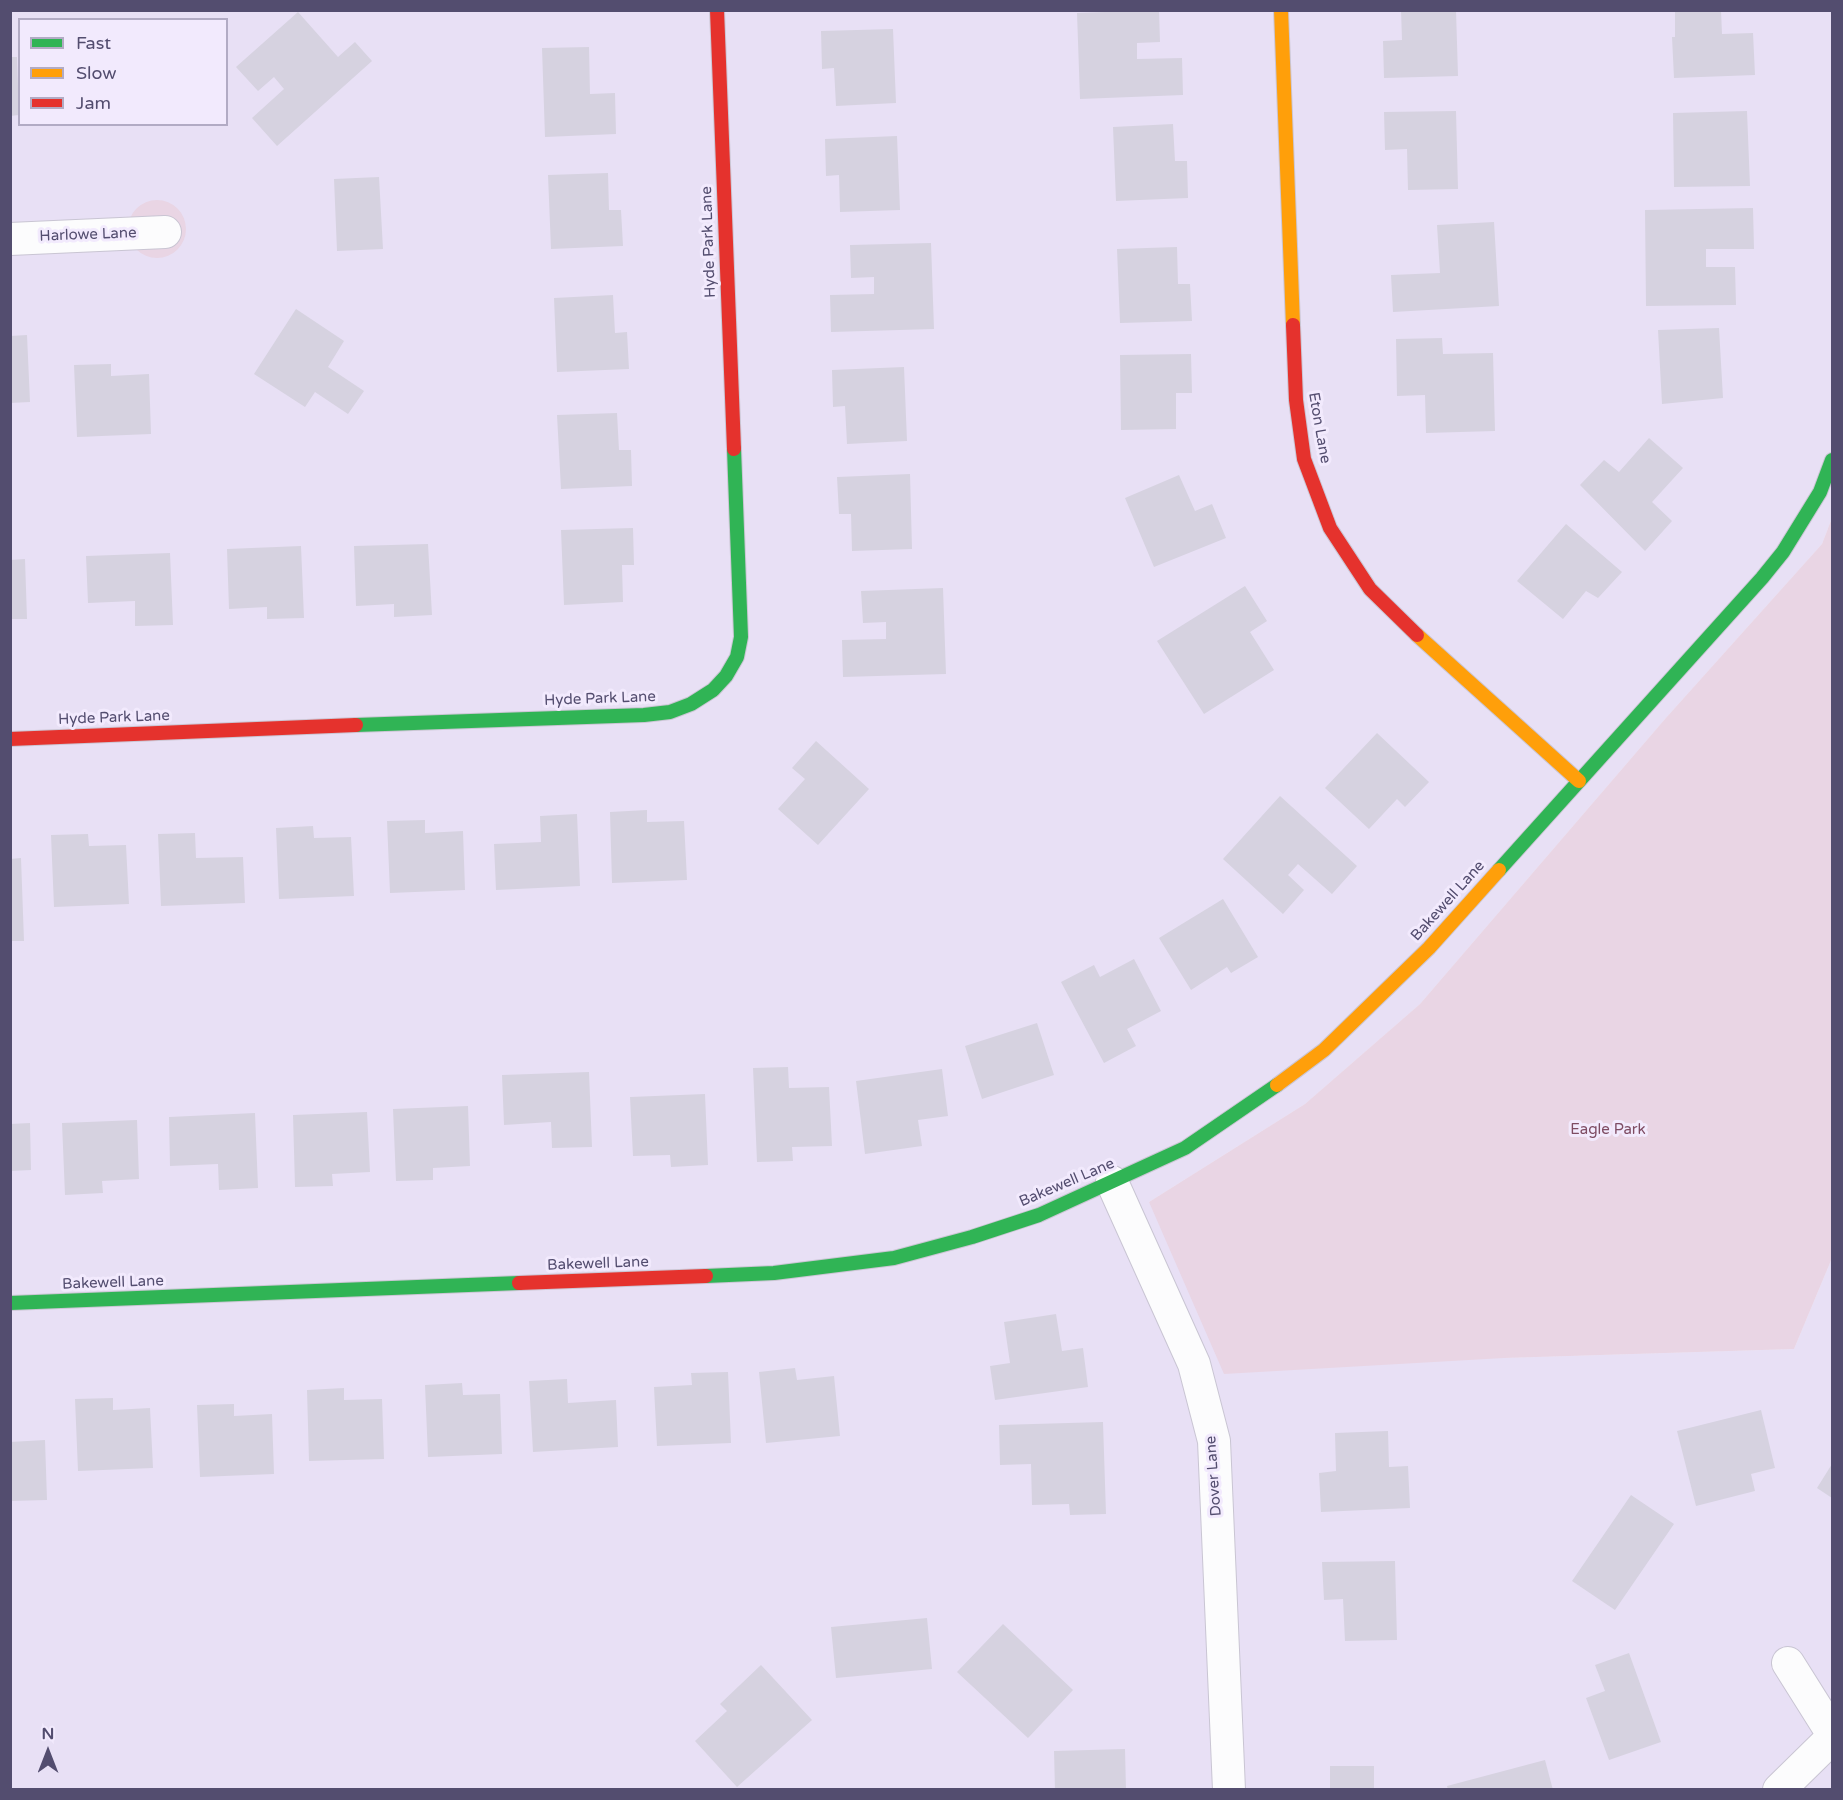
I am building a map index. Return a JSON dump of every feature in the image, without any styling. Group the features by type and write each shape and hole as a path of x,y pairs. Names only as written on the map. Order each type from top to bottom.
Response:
{"street":[{"name":"Hyde Park Lane","path":"10,739 645,715 670,712 691,704 720,683 737,657 741,637 717,10"},
{"name":"Eton Lane","path":"1281,10 1296,400 1304,459 1330,528 1370,589 1398,618 1579,781"},
{"name":"Harlowe Lane","path":"10,238 165,232"},
{"name":"Bakewell Lane","path":"10,1304 774,1274 894,1258 972,1237 1039,1215 1112,1182 1185,1148 1324,1050 1429,948 1762,578 1783,552 1820,492 1833,460"},
{"name":"Dover Lane","path":"1112,1182 1194,1364 1214,1441 1229,1790"},
{"path":"1788,1663 1833,1733"},
{"path":"1779,1790 1833,1738"}],"shaded area":[{"path":"11,11 1832,11 1832,518 1822,544 1665,719 1420,1004 1305,1104 1149,1202 1504,1358 1794,1349 1832,1258 1832,1789 11,1790"}],"green space":[{"path":"157,200 168,202 181,213 186,229 184,240 173,253 157,258 146,256 133,245 128,229 130,218 141,205"},
{"name":"Eagle Park","path":"1832,518 1832,1258 1794,1349 1504,1358 1224,1374 1149,1202 1305,1104 1420,1004 1665,719 1822,544"}],"building":[{"path":"1159,10 1160,42 1137,43 1137,59 1182,58 1183,95 1080,99 1077,13"},
{"path":"1401,10 1456,10 1458,76 1384,78 1383,41 1402,40"},
{"path":"1675,10 1721,10 1722,34 1753,33 1755,75 1674,78 1672,37 1675,37"},
{"path":"298,12 338,57 355,42 372,61 277,146 252,118 284,89 274,77 258,91 236,67"},
{"path":"893,29 896,103 836,106 834,68 822,69 821,31"},
{"path":"589,47 590,94 615,93 616,134 545,137 542,48"},
{"path":"10,57 17,57 18,115 10,116"},
{"path":"1456,111 1458,189 1408,190 1407,149 1385,150 1384,112"},
{"path":"1747,111 1750,186 1674,187 1673,113"},
{"path":"1173,124 1175,161 1187,161 1188,198 1116,201 1113,127"},
{"path":"897,136 900,210 840,212 839,175 826,176 825,139"},
{"path":"608,173 609,210 621,210 623,246 551,249 548,175"},
{"path":"379,177 383,249 337,251 334,179"},
{"path":"1753,208 1754,249 1706,249 1706,267 1735,267 1736,305 1646,306 1645,210"},
{"path":"1494,222 1499,306 1393,312 1391,275 1440,273 1437,225"},
{"path":"931,243 934,329 831,332 830,295 874,294 874,277 851,278 850,245"},
{"path":"1177,247 1178,284 1190,284 1192,321 1120,323 1117,249"},
{"path":"613,295 615,333 627,332 629,369 557,372 554,298"},
{"path":"296,309 344,341 328,367 364,391 348,414 315,392 305,407 254,374"},
{"path":"1719,328 1723,398 1662,404 1658,330"},
{"path":"27,335 30,402 10,403 10,336"},
{"path":"1442,338 1443,354 1493,353 1495,431 1426,433 1425,395 1397,396 1396,339"},
{"path":"1191,354 1192,393 1176,393 1176,429 1121,430 1120,355"},
{"path":"111,364 111,376 149,374 151,434 77,437 74,365"},
{"path":"904,367 907,441 847,444 845,406 833,407 832,370"},
{"path":"617,413 619,450 631,450 632,486 561,489 557,415"},
{"path":"1649,438 1683,468 1652,502 1672,521 1645,551 1580,485 1604,460 1619,472"},
{"path":"910,474 912,549 852,551 851,514 839,514 837,477"},
{"path":"1179,475 1195,511 1212,504 1226,538 1154,567 1125,498"},
{"path":"1566,524 1622,572 1598,598 1586,591 1563,619 1517,581"},
{"path":"633,528 634,565 622,565 623,602 564,605 561,530"},
{"path":"428,544 432,615 394,617 394,604 356,606 354,546"},
{"path":"301,546 304,618 267,619 267,607 229,609 227,549"},
{"path":"170,553 173,625 135,626 135,601 88,603 86,556"},
{"path":"25,559 27,619 10,619 10,560"},
{"path":"1245,586 1267,621 1250,632 1274,670 1204,714 1157,641"},
{"path":"943,588 946,674 843,677 842,640 886,639 886,622 863,623 861,591"},
{"path":"1377,733 1429,782 1405,807 1397,799 1369,829 1325,788"},
{"path":"816,741 869,789 818,845 778,809 805,779 792,768"},
{"path":"1280,796 1357,866 1332,894 1298,864 1288,875 1304,890 1283,914 1223,859"},
{"path":"647,810 647,822 684,821 687,880 612,883 610,812"},
{"path":"577,814 580,886 496,890 494,844 541,842 540,816"},
{"path":"425,820 425,833 463,831 465,890 390,893 387,821"},
{"path":"313,826 314,838 351,837 354,896 279,899 276,828"},
{"path":"195,833 196,858 243,857 245,903 161,906 158,834"},
{"path":"88,834 89,846 126,845 129,904 54,907 51,835"},
{"path":"21,858 24,941 10,941 10,859"},
{"path":"1223,899 1258,957 1231,973 1227,967 1191,990 1159,938"},
{"path":"1134,959 1161,1011 1127,1029 1136,1046 1104,1063 1061,982 1094,965 1100,977"},
{"path":"1037,1023 1054,1075 982,1099 965,1046"},
{"path":"788,1067 789,1088 829,1087 832,1146 792,1147 793,1161 757,1162 753,1068"},
{"path":"942,1069 948,1116 918,1120 922,1146 865,1154 856,1081"},
{"path":"589,1072 592,1147 552,1148 551,1122 504,1125 502,1075"},
{"path":"705,1094 708,1165 671,1167 670,1155 633,1156 630,1097"},
{"path":"468,1106 470,1166 433,1168 433,1180 396,1181 393,1109"},
{"path":"367,1112 370,1172 332,1174 333,1186 295,1187 293,1115"},
{"path":"255,1113 258,1188 219,1190 218,1164 170,1166 169,1117"},
{"path":"137,1120 139,1179 102,1181 103,1193 65,1195 62,1123"},
{"path":"30,1123 31,1170 10,1171 10,1124"},
{"path":"1056,1314 1062,1351 1083,1348 1088,1387 995,1400 990,1366 1010,1363 1004,1322"},
{"path":"795,1368 797,1380 834,1376 840,1436 766,1443 759,1372"},
{"path":"728,1372 731,1443 657,1446 654,1387 692,1385 691,1373"},
{"path":"567,1379 568,1403 616,1400 618,1447 533,1452 529,1381"},
{"path":"462,1383 463,1395 500,1394 502,1454 428,1457 425,1385"},
{"path":"344,1388 344,1400 382,1399 384,1459 309,1461 307,1390"},
{"path":"113,1398 113,1410 150,1408 153,1468 78,1471 75,1399"},
{"path":"234,1404 234,1416 272,1414 274,1474 200,1477 197,1405"},
{"path":"1761,1410 1775,1468 1751,1474 1755,1491 1696,1506 1677,1431"},
{"path":"1103,1422 1106,1514 1070,1515 1069,1504 1032,1505 1031,1464 1000,1465 999,1425"},
{"path":"1388,1431 1389,1467 1408,1466 1410,1508 1321,1512 1319,1473 1336,1471 1335,1433"},
{"path":"45,1440 47,1500 10,1501 10,1442"},
{"path":"1832,1464 1832,1498 1817,1488"},
{"path":"1631,1495 1674,1524 1615,1610 1572,1581"},
{"path":"1395,1561 1397,1640 1345,1641 1343,1599 1324,1600 1322,1562"},
{"path":"927,1618 932,1669 836,1678 831,1627"},
{"path":"1003,1624 1073,1690 1028,1738 957,1672"},
{"path":"1629,1653 1661,1742 1609,1760 1586,1698 1605,1691 1595,1665"},
{"path":"761,1665 812,1720 737,1787 695,1741 727,1711 720,1704"},
{"path":"1125,1749 1126,1790 1055,1790 1054,1751"},
{"path":"1545,1760 1553,1790 1448,1790 1447,1786"},
{"path":"1330,1766 1374,1766 1374,1790 1330,1790"}],"traffic: fast":[{"path":"356,725 644,715 670,712 691,704 713,690 726,676 737,657 741,637 734,449"},
{"path":"1499,870 1762,578 1783,552 1820,492 1832,460"},
{"path":"706,1276 774,1273 894,1258 972,1237 1039,1215 1185,1148 1277,1085"},
{"path":"10,1303 519,1283"}],"traffic: slow":[{"path":"1281,10 1293,325"},
{"path":"1417,635 1579,781"},
{"path":"1277,1085 1324,1050 1429,948 1499,870"}],"traffic: jam":[{"path":"717,10 734,449"},
{"path":"1293,325 1296,400 1304,459 1330,528 1370,589 1417,635"},
{"path":"10,739 356,725"},
{"path":"519,1283 706,1276"}]}
